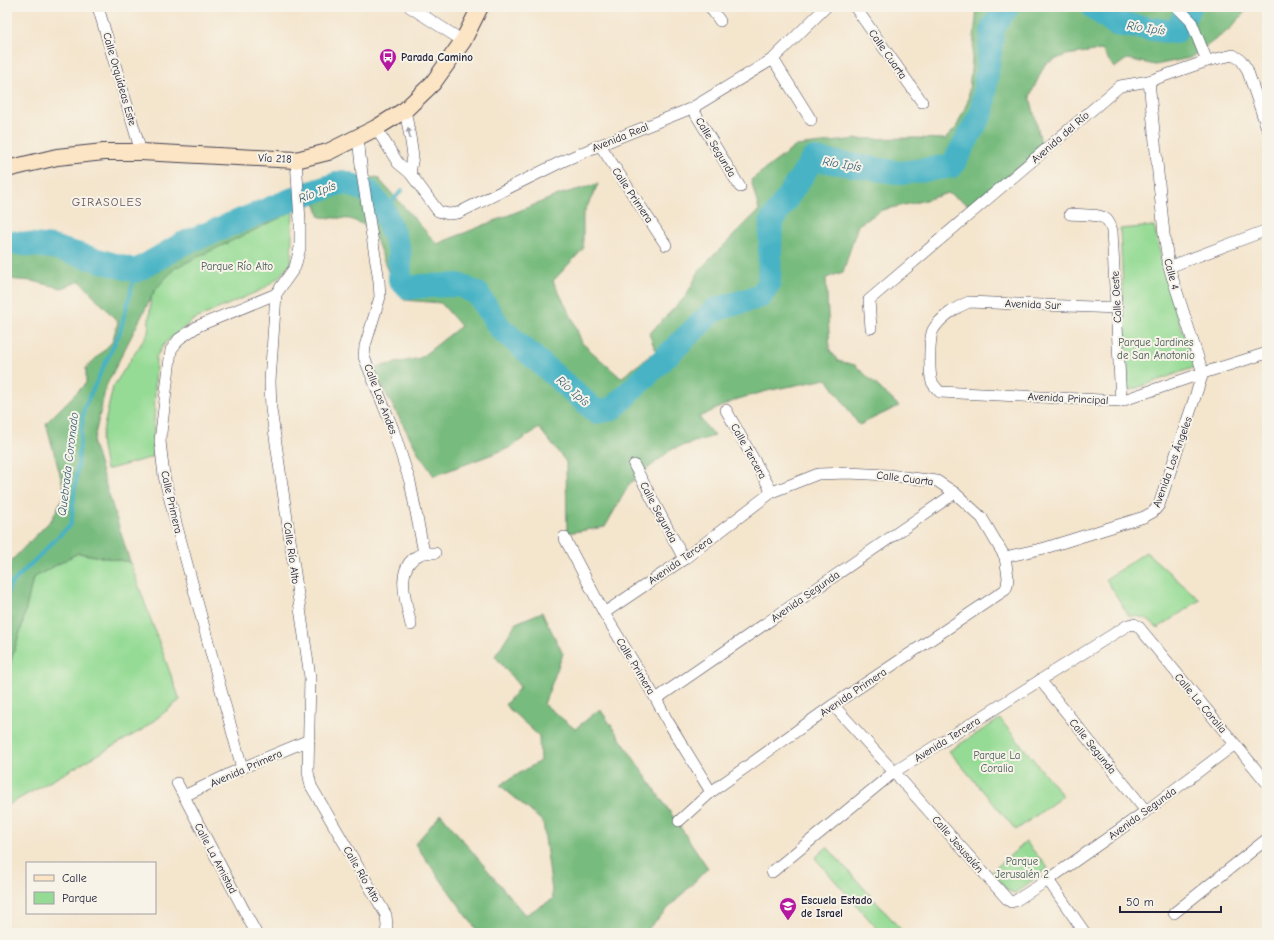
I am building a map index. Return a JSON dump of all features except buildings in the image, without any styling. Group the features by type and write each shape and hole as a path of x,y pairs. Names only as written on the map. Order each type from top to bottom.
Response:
{"main road":[{"name":"Vía 218","path":"7,169 58,157 104,152 140,152 296,160 328,152 358,138 405,110 433,83 462,41 480,7"}],"street":[{"name":"Calle Orquídeas Este","path":"98,7 140,152"},
{"path":"410,7 462,41"},
{"path":"710,7 720,21"},
{"name":"Avenida Real","path":"376,128 398,163 410,173 438,211 448,214 458,213 561,162 692,108 773,59 826,7"},
{"name":"Calle Cuarta","path":"855,7 922,102"},
{"path":"1179,10 1191,21 1207,61"},
{"name":"Avenida del Río","path":"871,328 869,300 1120,86 1149,81 1207,61 1233,55 1241,60 1247,69 1267,128"},
{"path":"773,59 811,120"},
{"name":"Calle 4","path":"1149,81 1157,173 1169,267 1203,373"},
{"name":"Calle Segunda","path":"692,108 740,187"},
{"path":"405,110 413,156 410,173"},
{"name":"Calle Los Andes","path":"358,138 362,174 379,281 380,297 364,357 393,429 430,553 417,556 409,562 404,574 404,586 411,626"},
{"name":"Calle Primera","path":"600,145 666,245"},
{"path":"276,294 295,267 300,248 300,221 296,160"},
{"name":"Calle Oeste","path":"1070,214 1099,216 1106,218 1112,231 1122,401"},
{"path":"1169,267 1267,230"},
{"name":"Calle Primera","path":"242,768 171,505 164,476 160,441 171,350 179,339 198,326 276,294"},
{"name":"Calle Río Alto","path":"276,294 270,381 271,409 310,677 309,740 307,762 308,772 311,786 386,915 386,933"},
{"name":"Avenida Sur","path":"933,384 930,377 930,345 932,331 941,321 960,305 969,302 1117,308"},
{"path":"1203,373 1267,353"},
{"name":"Avenida Principal","path":"933,384 940,392 1122,401 1203,373"},
{"name":"Avenida Los Ángeles","path":"1005,557 1053,545 1144,517 1154,512 1159,504 1203,373"},
{"name":"Calle Tercera","path":"726,410 772,492"},
{"name":"Calle Segunda","path":"634,465 684,559"},
{"name":"Calle Cuarta","path":"818,474 848,473 888,475 937,481 955,493 982,518 1005,557"},
{"name":"Avenida Tercera","path":"604,613 684,559 772,492 818,474"},
{"name":"Avenida Segunda","path":"656,699 955,493"},
{"name":"Calle Primera","path":"564,537 604,613 711,792"},
{"name":"Avenida Primera","path":"679,821 711,792 833,705 1005,590 1008,577 1005,557"},
{"name":"Avenida Tercera","path":"772,872 894,772 1128,625 1134,624"},
{"name":"Calle La Coralia","path":"1134,624 1138,626 1267,783"},
{"name":"Calle Segunda","path":"1040,680 1146,811"},
{"name":"Calle Jesusalén","path":"833,705 1008,900 1011,902 1015,901 1048,880"},
{"name":"Avenida Primera","path":"184,796 242,768 309,740"},
{"name":"Avenida Segunda","path":"1048,880 1146,811 1235,744"},
{"name":"Calle La Amistad","path":"177,783 256,933"},
{"path":"1174,913 1267,839"},
{"path":"1048,880 1085,933"}],"green space":[{"path":"977,7 1249,7 1230,29 1190,58 1155,65 1127,59 1114,68 1102,50 1066,55 1045,64 1030,96 1043,151 973,207 948,193 922,201 882,210 858,225 843,272 826,278 830,350 838,361 855,365 899,406 859,425 827,379 771,390 738,399 699,417 714,436 672,449 630,483 605,527 567,533 566,462 539,428 509,448 434,476 419,454 372,368 420,358 461,326 441,303 404,300 394,288 372,228 350,219 320,217 310,186 377,177 437,244 561,194 598,184 583,215 583,249 553,281 574,322 582,343 621,378 656,351 649,334 686,296 700,269 759,210 751,180 796,146 857,139 945,139 956,128 968,101"},
{"path":"288,194 288,214 175,268 155,290 106,386 93,444 130,562 78,553 33,578 22,626 7,673 7,565 52,519 65,493 46,423 86,383 86,368 112,342 118,322 80,281 62,288 32,281 7,279 7,242 52,247 93,263 139,263 169,244 254,213"},
{"name":"Parque Río Alto","path":"293,208 291,262 279,277 263,289 193,320 165,343 156,357 153,457 106,470 101,440 113,387 148,333 152,286 162,268 224,237"},
{"name":"Parque Jardines de San Anotonio","path":"1154,226 1167,285 1195,367 1128,391 1120,229"},
{"path":"1146,552 1200,600 1158,628 1145,619 1129,616 1106,579"},
{"path":"78,553 130,562 180,700 142,730 8,805 7,673 22,626 33,578"},
{"path":"542,612 563,654 544,704 575,729 600,709 708,868 644,933 479,933 415,844 441,814 525,915 553,899 543,822 500,785 540,761 539,736 505,705 520,687 495,656 516,623"},
{"name":"Parque La Coralia","path":"1000,719 1063,796 1016,830 949,751"},
{"name":"Parque Jerusalén 2","path":"1026,842 1048,868 1014,893 1007,890 992,871"},
{"path":"827,847 904,933 881,933 815,858"}],"waterway":[{"name":"Río Ipís","path":"7,242 52,247 136,271 182,244 301,196 343,182 368,191 384,211 399,249 400,280 409,288 422,286 459,285 478,294 500,328 597,412 612,409 714,310 761,296 769,283 771,222 813,159 901,173 952,166 982,112 993,27 1007,7"},
{"name":"Río Ipís","path":"1093,7 1116,24 1175,32 1190,7"},
{"path":"384,211 402,190"},
{"name":"Quebrada Coronado","path":"7,595 10,585 71,524 84,408 120,332 136,271"}],"place":[{"name":"Parada Camino","path":"388,72"},
{"name":"Escuela Estado de Israel","path":"788,921"}],"district":[{"name":"GIRASOLES","path":"107,202"}]}
